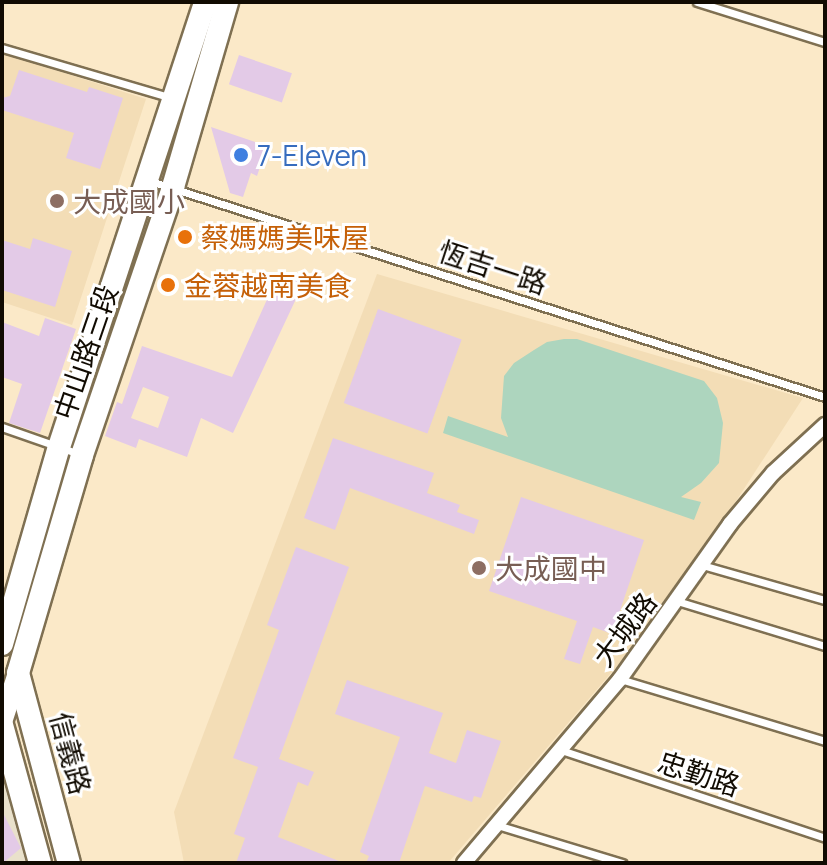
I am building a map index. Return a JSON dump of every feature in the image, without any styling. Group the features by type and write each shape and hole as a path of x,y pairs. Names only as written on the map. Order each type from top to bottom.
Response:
{"main road":[{"name":"中山路三段","path":"2,644 59,447 205,2"},
{"name":"中山路三段","path":"10,672 173,187 227,2"},
{"name":"信義路","path":"10,672 69,863"},
{"name":"信義路","path":"2,724 40,863"}],"street":[{"name":"大城路","path":"464,863 620,679 773,473 825,425"},
{"name":"中山路三段","path":"2,724 10,672"}],"lane":[{"path":"697,2 825,42"},
{"path":"2,48 176,98"},
{"name":"恆吉一路","path":"148,180 825,397"},
{"path":"2,427 82,455"},
{"path":"702,565 825,600"},
{"path":"677,601 825,646"},
{"path":"620,679 825,741"},
{"name":"忠勤路","path":"558,749 825,838"},
{"path":"496,825 622,863"}],"shaded area":[{"name":"大成國小","path":"2,53 146,99 72,325 2,302"},
{"name":"大成國中","path":"377,274 803,398 666,609 448,863 184,863 174,812"},
{"path":"2,769 27,863 2,863"}],"green space":[{"path":"577,339 704,381 717,398 723,423 719,463 701,483 681,497 701,502 694,520 443,433 448,416 508,437 501,418 504,376 514,363 534,350 547,342"}],"building":[{"path":"239,55 292,73 282,103 229,84"},
{"path":"19,70 87,92 89,87 123,98 100,169 66,158 74,133 2,110 2,98 10,96"},
{"name":"7-Eleven","path":"211,127 267,146 257,176 251,173 243,197 230,193"},
{"path":"33,238 72,251 55,307 2,290 2,240 30,249"},
{"path":"279,273 303,284 233,433 201,418 187,457 139,439 136,448 105,436 117,402 122,404 142,346 232,377","holes":["143,387 169,397 158,428 131,418"]},
{"path":"378,309 462,339 427,433 344,403"},
{"path":"45,318 76,329 40,433 9,423 22,384 2,377 2,322 39,336"},
{"path":"333,438 434,473 427,493 460,505 457,512 479,520 474,534 350,488 335,530 304,518"},
{"path":"521,497 644,540 612,634 593,627 580,664 564,659 577,621 489,591"},
{"path":"296,547 349,567 279,759 314,772 308,786 298,782 278,837 344,863 236,863 245,838 234,834 258,767 233,758 279,630 267,625"},
{"path":"347,680 443,713 429,753 456,763 467,730 501,741 481,798 474,796 472,802 425,786 399,863 366,863 369,856 360,852 400,737 335,714"},
{"path":"2,811 21,848 3,863 2,863"}],"place":[{"name":"7-Eleven","path":"241,155"},
{"name":"大成國小","path":"57,201"},
{"name":"蔡媽媽美味屋","path":"185,237"},
{"name":"金蓉越南美食","path":"168,285"},
{"name":"大成國中","path":"479,568"}]}
